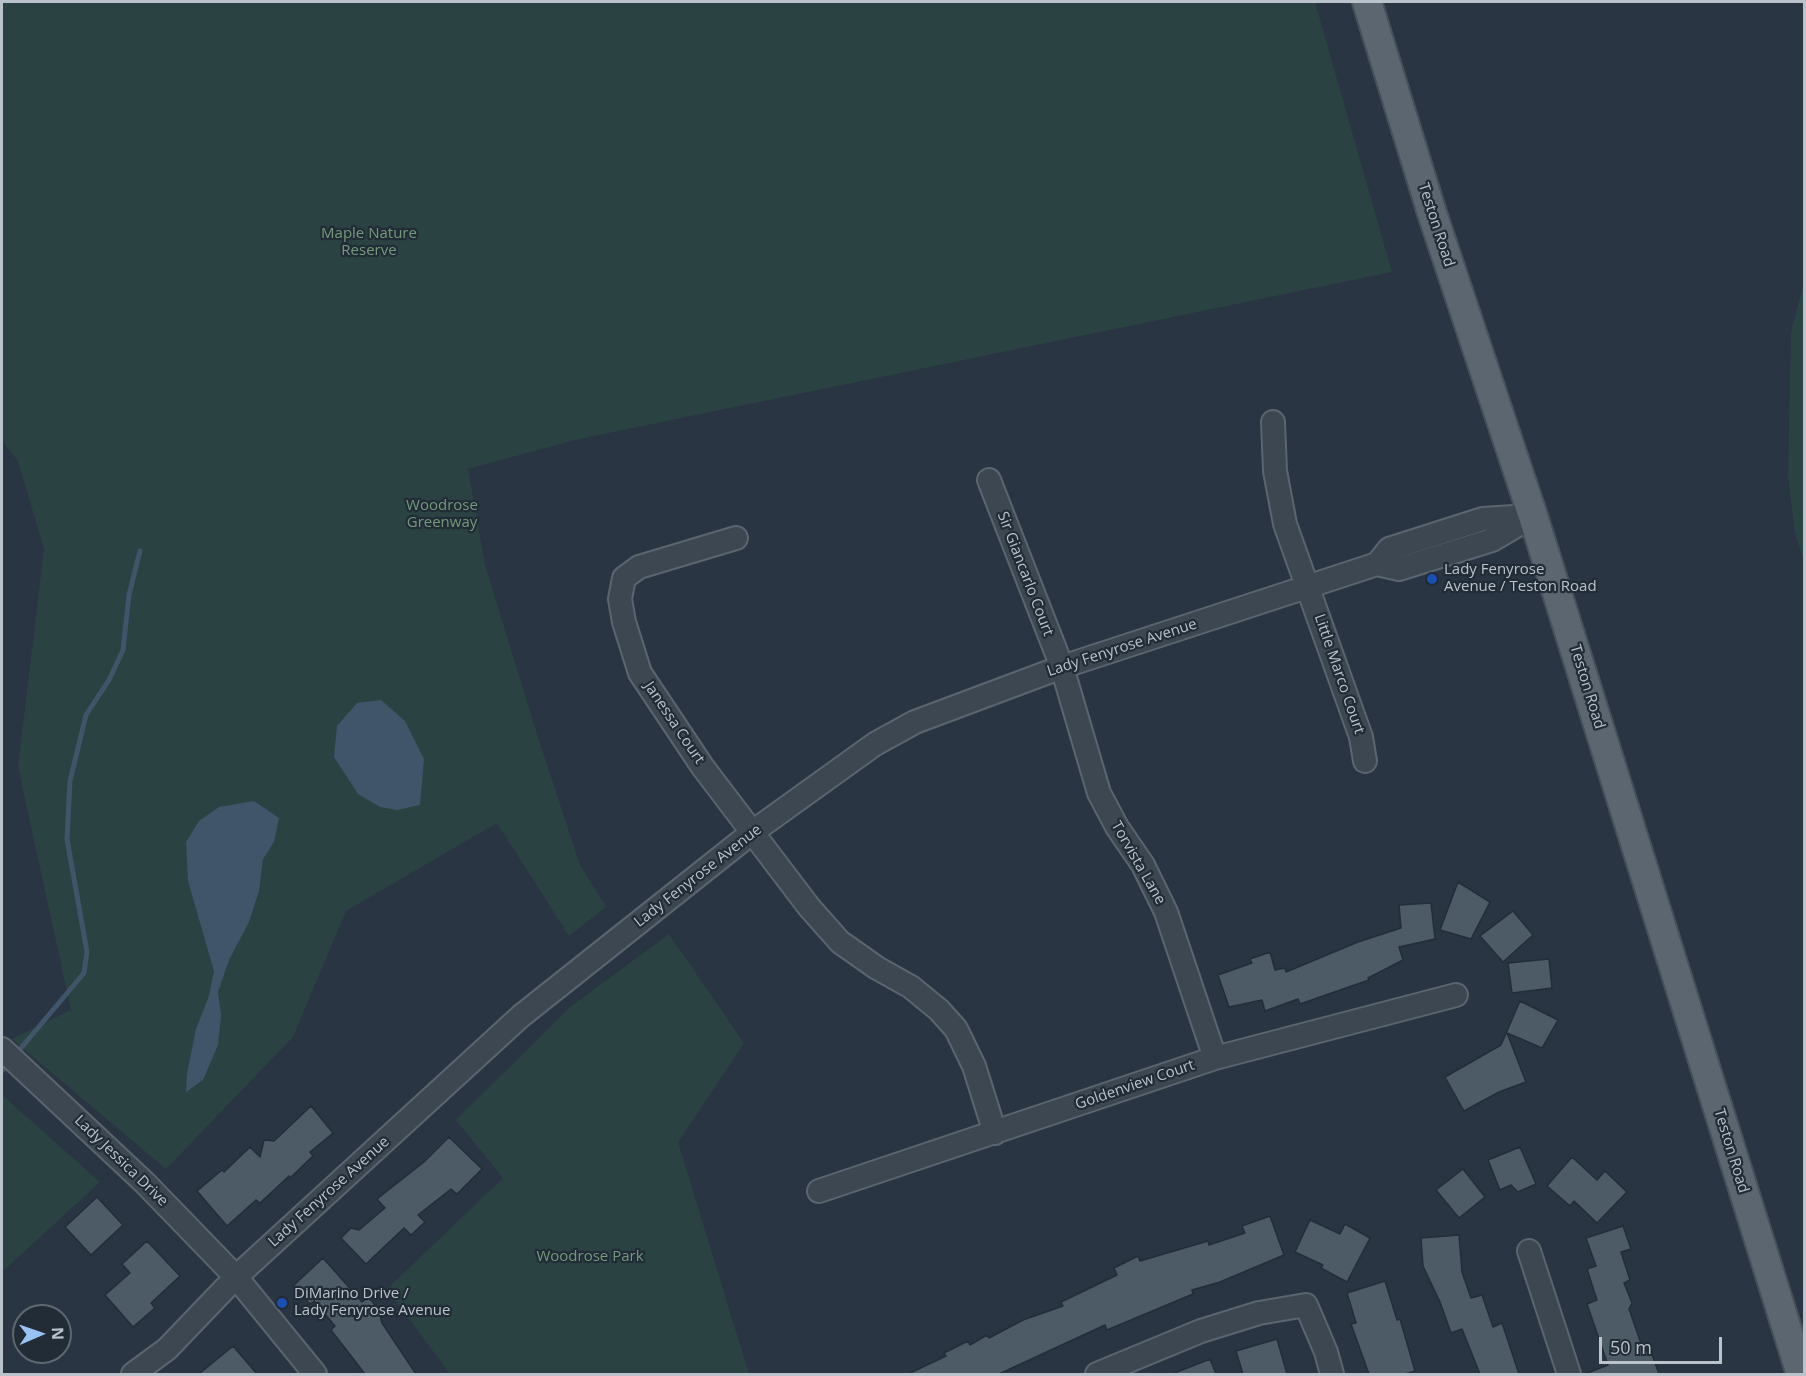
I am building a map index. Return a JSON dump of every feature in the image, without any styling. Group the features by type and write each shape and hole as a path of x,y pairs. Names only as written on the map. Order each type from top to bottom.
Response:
{"main road":[{"name":"Teston Road","path":"1367,2 1432,213 1533,516 1801,1374"}],"street":[{"name":"Little Marco Court","path":"1273,422 1278,501 1361,736 1365,761"},
{"name":"Sir Giancarlo Court","path":"989,480 1062,668"},
{"name":"Lady Fenyrose Avenue","path":"133,1374 167,1349 236,1277 521,1016 754,831 874,744 915,722 1062,668 1377,564 1399,569 1492,540 1533,516"},
{"name":"Janessa Court","path":"736,538 639,567 624,578 620,599 624,622 640,673 702,766 754,831 809,907 840,942 877,968 910,987 939,1010 956,1029 974,1066 995,1133"},
{"name":"Torvista Lane","path":"1062,668 1099,794 1117,827 1143,866 1166,912 1215,1058"},
{"name":"Goldenview Court","path":"819,1191 1215,1058 1456,994"},
{"name":"Lady Jessica Drive","path":"2,1049 145,1183 236,1277 315,1374"},
{"path":"1529,1251 1569,1374"},
{"path":"1098,1374 1201,1331 1259,1313 1306,1305 1326,1352 1332,1374"}],"green space":[{"name":"Maple Nature Reserve","path":"2,2 1315,2 1392,272 579,439 468,469 485,565 536,731 580,865 606,907 569,936 497,823 346,911 293,1037 166,1169 12,1039 71,1010 18,767 44,549 18,461 2,441"},
{"path":"1804,281 1804,561 1795,533 1788,477 1791,332"},
{"name":"Woodrose Park","path":"669,934 744,1043 678,1142 749,1374 450,1374 387,1289 503,1178 456,1120 569,1008"},
{"path":"2,1095 100,1182 2,1272"}],"water":[{"path":"381,700 405,721 424,759 420,805 397,810 380,807 358,794 334,757 337,726 357,703"},
{"path":"254,801 279,818 274,842 263,859 259,891 249,922 229,960 218,992 221,1015 218,1045 203,1080 186,1092 187,1074 196,1029 209,996 214,971 188,881 186,842 199,821 219,807"}],"building":[{"path":"1458,882 1490,902 1471,939 1440,930"},
{"path":"1431,903 1435,939 1399,947 1403,960 1368,978 1369,980 1300,1004 1298,999 1265,1011 1262,1000 1229,1007 1218,975 1252,963 1250,959 1270,952 1275,970 1285,968 1286,972 1358,942 1401,928 1399,905"},
{"path":"1513,911 1533,935 1503,962 1480,936"},
{"path":"1549,959 1552,988 1512,993 1508,963"},
{"path":"1520,1001 1558,1020 1542,1048 1507,1033 1526,1082 1499,1092 1464,1111 1445,1077 1501,1045"},
{"path":"311,1106 333,1133 310,1152 313,1156 290,1178 289,1176 260,1203 256,1200 227,1226 197,1191 222,1170 224,1172 250,1147 260,1157 264,1140 274,1141"},
{"path":"449,1137 482,1169 457,1194 451,1189 418,1215 425,1222 411,1235 404,1228 366,1264 341,1238 351,1228 359,1230 385,1208 377,1199 424,1162"},
{"path":"1520,1147 1536,1184 1518,1192 1511,1185 1500,1190 1488,1160"},
{"path":"1572,1157 1597,1180 1605,1171 1627,1192 1597,1223 1574,1201 1570,1206 1547,1186"},
{"path":"1463,1169 1485,1197 1459,1218 1436,1190"},
{"path":"97,1197 123,1225 91,1255 65,1227"},
{"path":"1270,1216 1284,1255 1220,1282 1192,1290 1193,1294 1107,1330 1105,1325 999,1374 908,1374 946,1356 944,1353 968,1341 970,1345 987,1335 989,1338 1023,1320 1063,1306 1061,1302 1117,1275 1114,1268 1138,1256 1140,1261 1208,1241 1209,1245 1245,1233 1242,1226"},
{"path":"1310,1220 1340,1234 1345,1224 1370,1238 1347,1282 1321,1268 1323,1265 1295,1252"},
{"path":"1623,1226 1631,1249 1621,1252 1630,1280 1624,1283 1632,1303 1629,1309 1644,1352 1650,1349 1659,1374 1585,1374 1608,1365 1587,1304 1597,1300 1587,1269 1596,1266 1586,1238"},
{"path":"1459,1235 1462,1272 1471,1298 1482,1295 1493,1327 1502,1323 1519,1374 1480,1374 1462,1329 1451,1333 1440,1302 1423,1266 1421,1238"},
{"path":"147,1241 180,1276 151,1303 155,1308 133,1327 105,1295 130,1273 122,1264"},
{"path":"323,1258 362,1302 368,1297 378,1308 382,1323 416,1374 365,1374 331,1330 335,1326 314,1301 310,1304 293,1286"},
{"path":"1385,1281 1397,1320 1400,1319 1415,1371 1405,1374 1369,1374 1351,1324 1356,1323 1347,1293"},
{"path":"1277,1339 1287,1374 1243,1374 1236,1351"},
{"path":"233,1346 257,1374 199,1374"},
{"path":"1210,1359 1216,1374 1172,1374"}],"waterway":[{"path":"21,1048 84,973 87,952 67,839 70,781 86,715 109,680 123,650 129,595 140,551"}],"place":[{"name":"Lady Fenyrose Avenue / Teston Road","path":"1432,579"},
{"name":"DiMarino Drive / Lady Fenyrose Avenue","path":"282,1303"}],"park label":[{"name":"Woodrose Greenway","path":"442,514"}]}
